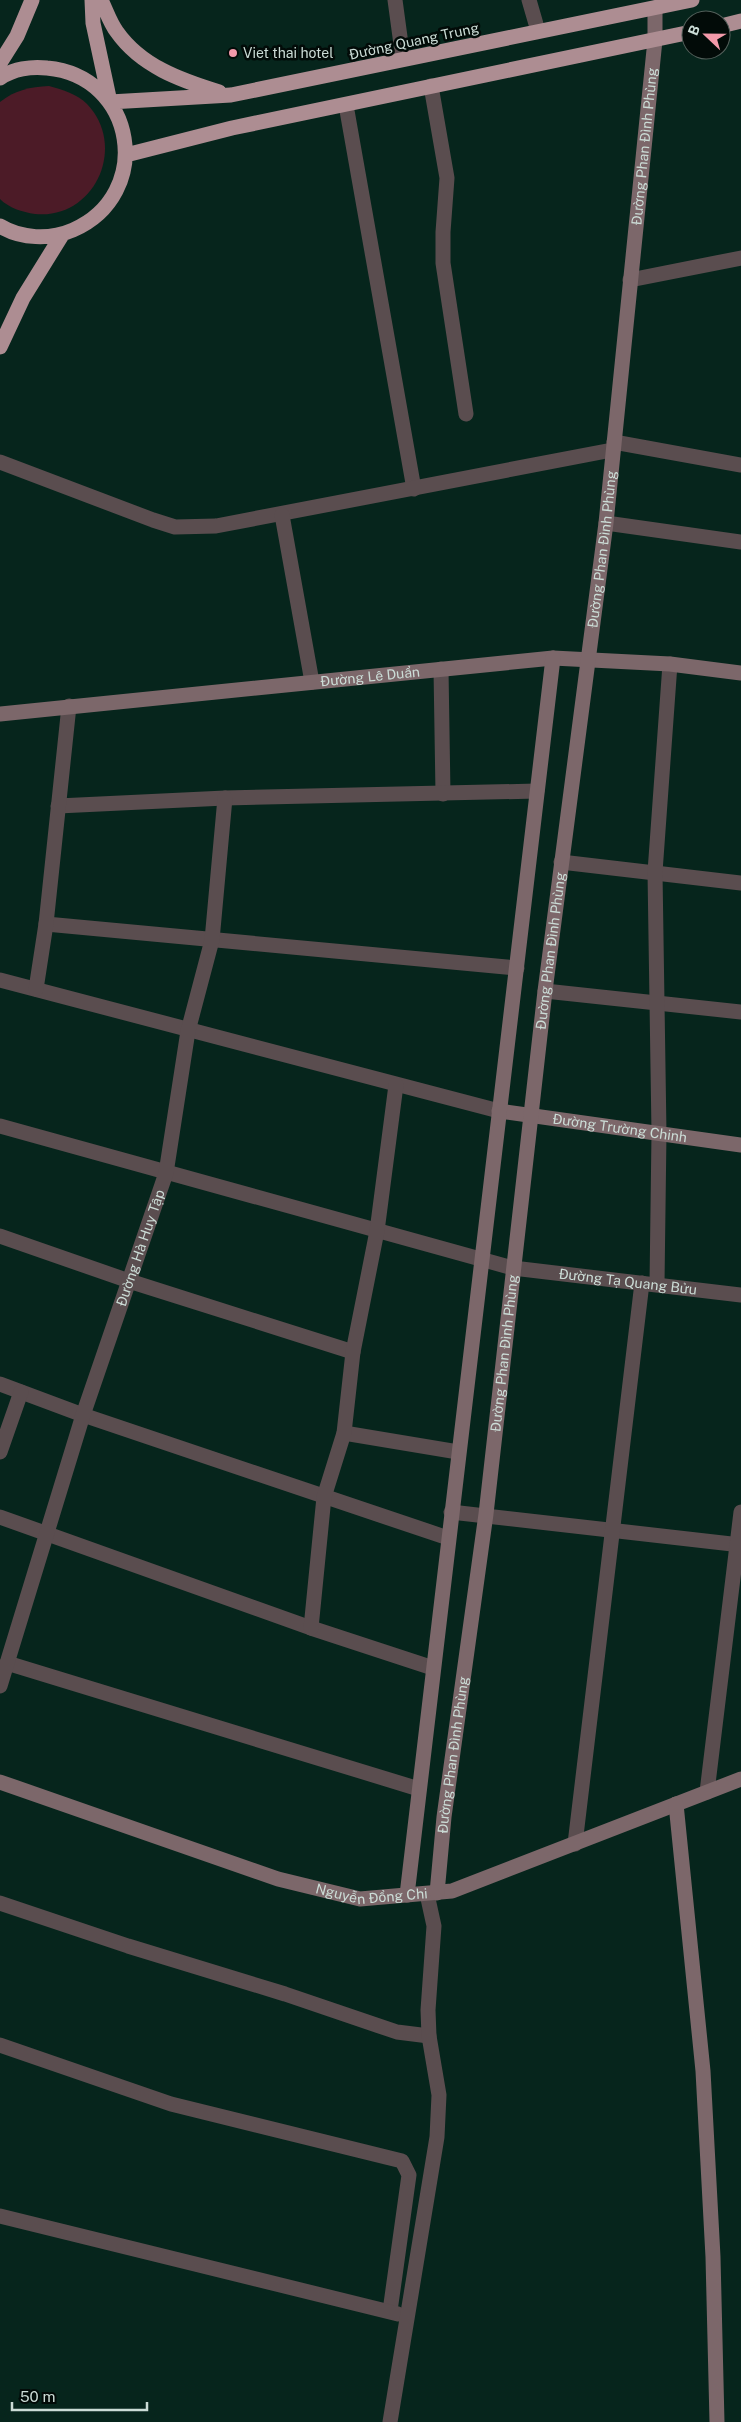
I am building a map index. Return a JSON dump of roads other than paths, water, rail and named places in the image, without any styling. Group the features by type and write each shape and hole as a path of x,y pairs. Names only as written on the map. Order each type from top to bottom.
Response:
{"highway":[{"path":"0,63 17,36 32,0"},
{"path":"0,226 8,231 35,237 62,235 87,224 107,206 121,182 126,155 123,128 110,102 93,23 92,0"},
{"path":"102,0 116,32 146,62 183,81 230,95"},
{"name":"Đường Quang Trung","path":"110,102 230,95 538,32 654,4 692,0"},
{"path":"126,155 232,128 681,34"},
{"path":"0,78 7,74 35,66 64,69 90,82 110,102"},
{"path":"0,347 23,298 62,235"}],"street":[{"path":"395,0 403,59"},
{"path":"529,0 538,32"},
{"name":"Đường Phan Đình Phùng","path":"432,1893 486,1514 545,991 606,523 655,40 654,4"},
{"path":"431,86 447,178 443,264 466,414"},
{"path":"346,104 414,489"},
{"path":"630,280 741,258"},
{"path":"0,462 175,527 193,528 216,526 414,489 613,446 741,464"},
{"path":"282,514 312,682"},
{"path":"606,523 741,542"},
{"path":"407,1895 553,658"},
{"name":"Đường Lê Duẩn","path":"0,714 553,658 588,658 670,664 741,674"},
{"path":"574,1844 614,1530 650,1284 659,1133 655,872 670,664"},
{"path":"441,669 443,794"},
{"path":"36,989 46,924 69,706"},
{"path":"58,806 225,798 537,791"},
{"name":"Đường Hà Huy Tập","path":"0,1686 83,1415 166,1173 188,1031 212,940 225,798"},
{"path":"561,862 741,883"},
{"path":"46,924 517,968"},
{"path":"0,980 188,1031 499,1111"},
{"path":"545,991 657,1001 741,1012"},
{"path":"311,1628 324,1497 344,1433 353,1352 377,1231 396,1085"},
{"name":"Đường Trường Chinh","path":"499,1111 741,1145"},
{"name":"Đường Tạ Quang Bửu","path":"0,1126 513,1268 741,1295"},
{"path":"0,1236 129,1281 353,1352"},
{"path":"0,1384 83,1415 448,1538"},
{"path":"0,1452 21,1392"},
{"path":"344,1433 458,1452"},
{"path":"451,1512 486,1514 739,1545"},
{"path":"707,1792 739,1545 741,1512"},
{"path":"0,1517 311,1628 433,1668"},
{"path":"7,1663 419,1789"},
{"name":"Nguyễn Đổng Chi","path":"0,1782 278,1879 360,1899 452,1891 741,1779"},
{"path":"676,1804 703,2071 713,2257 717,2422"},
{"path":"390,2422 437,2137 439,2095 429,2036 428,1982 434,1926 432,1893"},
{"path":"0,1903 128,1946 285,1994 397,2032 429,2036"},
{"path":"0,2045 171,2104 402,2161 409,2175 390,2312"},
{"path":"0,2216 407,2316"}],"place":[{"name":"Viet thai hotel","path":"233,53"}]}
